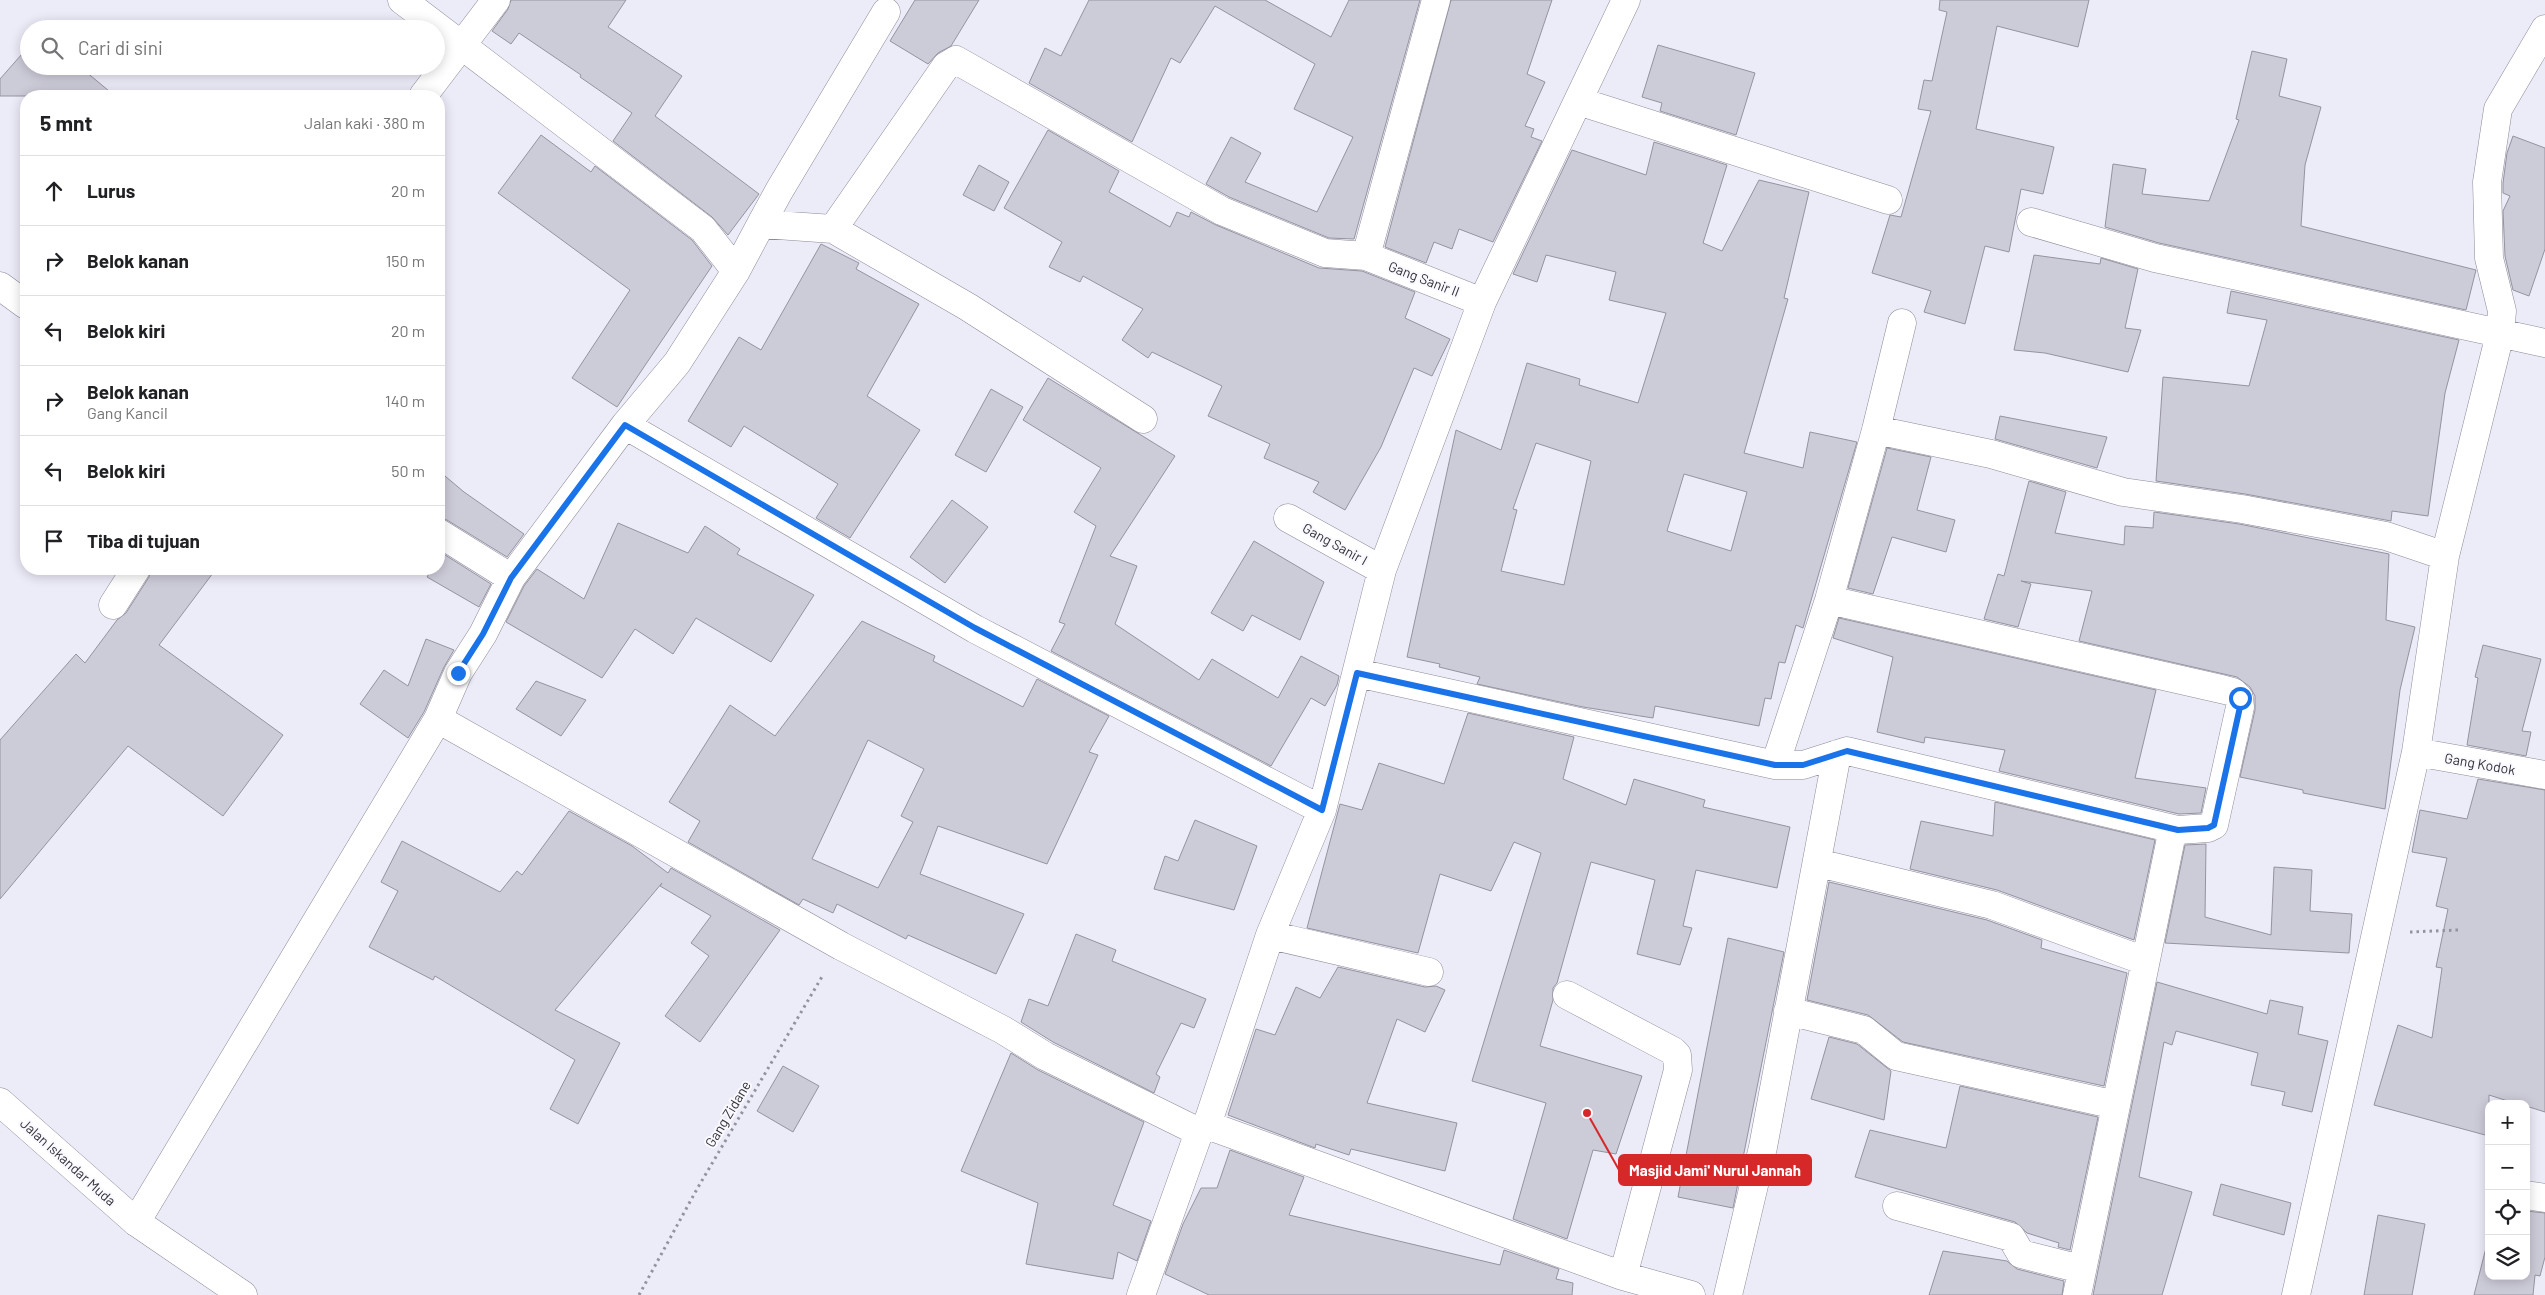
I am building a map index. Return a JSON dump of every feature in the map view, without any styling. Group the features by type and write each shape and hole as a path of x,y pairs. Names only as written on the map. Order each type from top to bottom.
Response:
{"street":[{"path":"402,0 428,20"},
{"path":"445,68 496,0"},
{"path":"1366,256 1436,0"},
{"path":"1141,1295 1203,1128 1270,935 1322,810 1382,570 1482,302 1626,0"},
{"path":"136,1222 438,720 458,673 483,634 511,578 625,425 676,363 736,270 778,191 886,12"},
{"path":"2296,1295 2374,934 2416,752 2445,556 2500,334 2502,310 2489,258 2487,182 2498,109 2545,29"},
{"path":"445,34 703,229 736,270"},
{"name":"Gang Sanir II","path":"833,229 946,66 956,60 1222,211 1325,253 1366,256 1482,302"},
{"path":"428,90 440,75"},
{"path":"1578,101 1888,200"},
{"path":"2031,222 2155,258 2500,334 2545,342"},
{"path":"761,224 833,229 968,307 1143,419"},
{"path":"0,286 20,301"},
{"path":"1775,765 1829,600 1876,430 1902,323"},
{"path":"625,425 975,628 1322,810"},
{"path":"1876,430 1991,454 2123,492 2242,509 2386,536 2445,556"},
{"name":"Gang Sanir I","path":"1288,518 1382,570"},
{"path":"445,536 511,578"},
{"path":"113,605 132,575"},
{"path":"1357,673 1775,765 1803,765 1847,751 2178,830 2208,828 2214,825 2240,707 2240,698 2233,692 1829,600"},
{"path":"438,720 840,946 1003,1030 1044,1056 1203,1128 1623,1276 1691,1295"},
{"name":"Gang Kodok","path":"2416,752 2545,775"},
{"path":"1728,1295 1763,1147 1837,754"},
{"path":"1897,1206 2011,1237 2021,1254 2079,1282 2171,838 2178,830"},
{"path":"1818,863 1992,905 2145,961"},
{"path":"1270,935 1429,972"},
{"path":"1567,995 1673,1051 1678,1061 1678,1070 1623,1276"},
{"path":"1788,1011 1864,1030 1896,1056 2116,1104"},
{"name":"Jalan Iskandar Muda","path":"0,1102 136,1222 243,1295"},
{"path":"2530,1196 2545,1198"}],"path":[{"path":"2374,934 2458,930"},
{"name":"Gang Zidane","path":"639,1295 697,1189 840,946"}],"building":[{"path":"511,0 626,0 608,27 682,76 655,116 759,194 728,235 712,217 613,141 632,113 580,77 581,75 519,33 511,44 492,31 508,9"},
{"path":"915,0 979,0 951,46 938,53 928,64 890,41"},
{"path":"1089,0 1265,0 1331,37 1349,0 1420,0 1354,239 1329,238 1229,197 1206,184 1231,137 1261,153 1245,182 1317,212 1353,137 1294,109 1315,64 1215,6 1180,63 1171,58 1132,142 1029,83 1045,48 1061,56"},
{"path":"1451,0 1552,0 1527,74 1545,82 1525,126 1534,129 1531,137 1542,141 1493,242 1459,229 1452,249 1434,242 1426,263 1385,247"},
{"path":"1940,0 2089,0 2078,47 1997,26 1976,129 2054,147 2043,194 2021,189 2009,252 1985,246 1965,324 1924,312 1931,291 1872,273 1890,215 1901,217 1931,111 1918,109 1924,80 1932,81 1947,12 1939,10"},
{"path":"1658,45 1755,73 1736,135 1660,111 1662,103 1642,97"},
{"path":"2252,51 2287,59 2279,96 2321,107 2305,165 2301,226 2476,270 2466,310 2159,243 2105,227 2113,164 2146,169 2142,194 2209,201 2239,120 2236,119"},
{"path":"20,56 20,75 90,75 108,90 20,90 20,96 0,96 0,79"},
{"path":"1048,130 1119,171 1109,192 1170,227 1177,212 1189,217 1191,212 1216,225 1319,268 1362,271 1415,292 1405,318 1450,339 1432,376 1414,368 1381,447 1345,510 1313,492 1319,482 1264,458 1270,444 1208,416 1222,386 1152,352 1148,358 1122,340 1143,309 1083,276 1080,282 1049,267 1062,242 1004,208"},
{"path":"541,135 591,172 595,166 692,240 712,266 617,407 572,378 630,290 498,193"},
{"path":"2513,136 2545,148 2545,249 2529,296 2513,290 2505,256 2503,211 2510,196 2503,193 2503,183 2507,153"},
{"path":"1654,142 1727,165 1703,243 1722,251 1759,180 1809,192 1784,298 1788,299 1744,453 1803,468 1810,432 1857,442 1803,628 1796,625 1785,663 1779,662 1771,699 1765,698 1759,726 1655,706 1653,718 1583,707 1477,684 1480,677 1439,667 1440,664 1407,657 1456,430 1501,450 1527,363 1580,379 1579,385 1638,403 1666,313 1609,300 1616,272 1546,255 1537,282 1513,274 1572,150 1646,175","holes":["1536,443 1591,461 1564,585 1501,571 1517,510 1513,509","1684,474 1747,492 1731,551 1667,531"]},
{"path":"979,165 1009,182 994,211 963,195"},
{"path":"821,244 859,263 856,269 919,304 867,396 920,430 850,538 816,518 838,484 744,426 731,447 688,421 739,337 761,350"},
{"path":"2034,255 2100,264 2101,258 2138,269 2125,328 2141,330 2128,372 2045,353 2014,350"},
{"path":"2231,291 2459,340 2445,393 2428,516 2392,511 2391,521 2245,494 2156,481 2163,377 2249,386 2267,320 2227,313"},
{"path":"1048,378 1175,456 1110,556 1137,566 1115,624 1199,680 1212,659 1278,698 1301,656 1339,676 1337,685 1325,706 1311,698 1271,766 1051,651 1065,624 1059,622 1096,526 1074,512 1101,468 1023,420"},
{"path":"991,389 1023,407 986,472 955,455"},
{"path":"2000,416 2107,437 2097,468 1995,439"},
{"path":"1887,448 1931,457 1917,510 1955,520 1946,552 1892,537 1873,594 1848,588"},
{"path":"445,476 464,492 524,534 507,557 445,520"},
{"path":"2029,481 2066,492 2055,533 2124,545 2125,526 2153,528 2154,512 2239,524 2389,554 2386,620 2415,627 2400,690 2385,809 2303,793 2303,790 2240,777 2255,710 2255,696 2250,687 2237,677 2079,641 2092,591 2021,581 2031,584 2018,627 1984,619 1998,574 2004,576"},
{"path":"952,500 988,527 945,583 910,557"},
{"path":"618,523 688,553 705,526 740,549 737,554 814,595 771,662 696,618 673,654 635,629 602,678 506,622 524,586 537,569 584,599"},
{"path":"1254,541 1324,582 1300,640 1252,615 1243,631 1211,613"},
{"path":"445,555 491,584 479,607 427,577 428,575 445,575"},
{"path":"150,575 212,575 159,645 283,735 223,816 128,746 0,899 0,740 76,654 85,663 117,620 126,613"},
{"path":"1839,618 2156,690 2135,778 2206,788 2201,813 2179,814 1999,771 2005,750 1925,737 1924,743 1877,732 1893,657 1833,638"},
{"path":"862,621 935,656 933,661 1023,707 1037,679 1109,716 1089,752 1098,755 1047,864 938,826 920,874 1024,914 996,974 908,935 906,939 837,904 833,913 803,899 799,905 688,842 700,821 669,802 730,705 775,736","holes":["868,740 924,769 901,816 913,822 878,888 812,859"]},
{"path":"426,639 454,650 444,667 424,712 408,738 360,704 384,670 408,686"},
{"path":"2483,645 2541,659 2522,731 2531,732 2526,756 2467,745 2478,678 2475,677"},
{"path":"536,681 586,700 561,736 516,709"},
{"path":"1468,713 1574,737 1563,779 1626,805 1634,779 1705,800 1703,807 1790,827 1777,888 1696,870 1683,926 1692,928 1680,965 1637,954 1655,880 1591,862 1557,983 1553,988 1553,1000 1540,1046 1642,1076 1616,1154 1593,1150 1567,1239 1513,1219 1546,1103 1472,1081 1541,853 1514,842 1491,891 1440,874 1418,953 1307,928 1340,804 1362,810 1379,763 1444,784"},
{"path":"2478,779 2545,790 2545,1112 2530,1107 2530,1100 2505,1100 2489,1095 2489,1100 2485,1100 2485,1135 2374,1105 2398,1025 2432,1038 2442,968 2436,967 2448,909 2436,906 2447,858 2412,852 2420,810 2467,819"},
{"path":"1995,802 2155,840 2134,940 1997,890 1910,869 1921,821 1993,836"},
{"path":"569,811 632,846 668,873 671,868 780,930 700,1042 665,1016 709,956 691,943 711,916 660,886 662,883 555,1010 620,1043 578,1124 550,1109 575,1060 435,976 433,980 369,947 398,891 381,882 402,841 500,892 517,871 522,875"},
{"path":"1195,820 1257,846 1234,910 1154,889 1165,856 1178,861"},
{"path":"2206,844 2205,917 2271,935 2274,867 2312,870 2310,911 2352,914 2349,953 2165,943 2185,845"},
{"path":"1829,882 1987,920 2042,940 2041,948 2127,973 2104,1086 1903,1042 1868,1015 1807,1000"},
{"path":"1076,934 1116,950 1112,961 1206,999 1194,1028 1181,1023 1156,1074 1160,1077 1154,1093 1053,1042 1021,1022 1029,999 1048,1006"},
{"path":"1728,938 1784,952 1733,1208 1678,1197"},
{"path":"1338,967 1425,987 1436,986 1445,990 1425,1032 1397,1019 1367,1103 1457,1123 1445,1171 1351,1149 1349,1155 1316,1144 1315,1148 1228,1115 1256,1029 1275,1035 1296,987 1320,998"},
{"path":"2157,982 2267,1014 2270,1000 2303,1007 2298,1034 2328,1041 2312,1112 2282,1105 2285,1092 2251,1085 2258,1053 2176,1031 2172,1045 2164,1042 2139,1177 2192,1192 2162,1295 2093,1295"},
{"path":"1829,1037 1857,1044 1891,1071 1884,1120 1811,1099"},
{"path":"1011,1053 1038,1070 1144,1122 1113,1205 1151,1221 1137,1261 1118,1252 1113,1279 1026,1264 1038,1203 961,1171"},
{"path":"783,1066 819,1086 793,1132 757,1111"},
{"path":"1960,1086 2098,1117 2070,1250 2058,1247 2059,1243 2027,1233 2015,1222 1855,1177 1870,1130 1946,1148"},
{"path":"1230,1150 1304,1177 1289,1215 1500,1265 1504,1250 1559,1269 1556,1279 1573,1283 1572,1295 1209,1295 1165,1274 1183,1224 1201,1188 1217,1188"},
{"path":"2221,1184 2291,1203 2284,1235 2213,1215"},
{"path":"2530,1211 2545,1213 2545,1257 2540,1276 2535,1275 2533,1295 2474,1295 2485,1252 2485,1280 2530,1280"},
{"path":"2378,1215 2425,1224 2412,1295 2364,1295"},
{"path":"1943,1251 2007,1261 2017,1269 2064,1281 2062,1295 1929,1295"}],"place":[{"name":"Masjid Jami' Nurul Jannah","path":"1587,1113"}],"route":[{"path":"458,673 483,634 511,578 625,425 975,628 1322,810 1357,673 1775,765 1803,765 1847,751 2178,830 2208,828 2214,825 2240,707 2240,698"}]}
